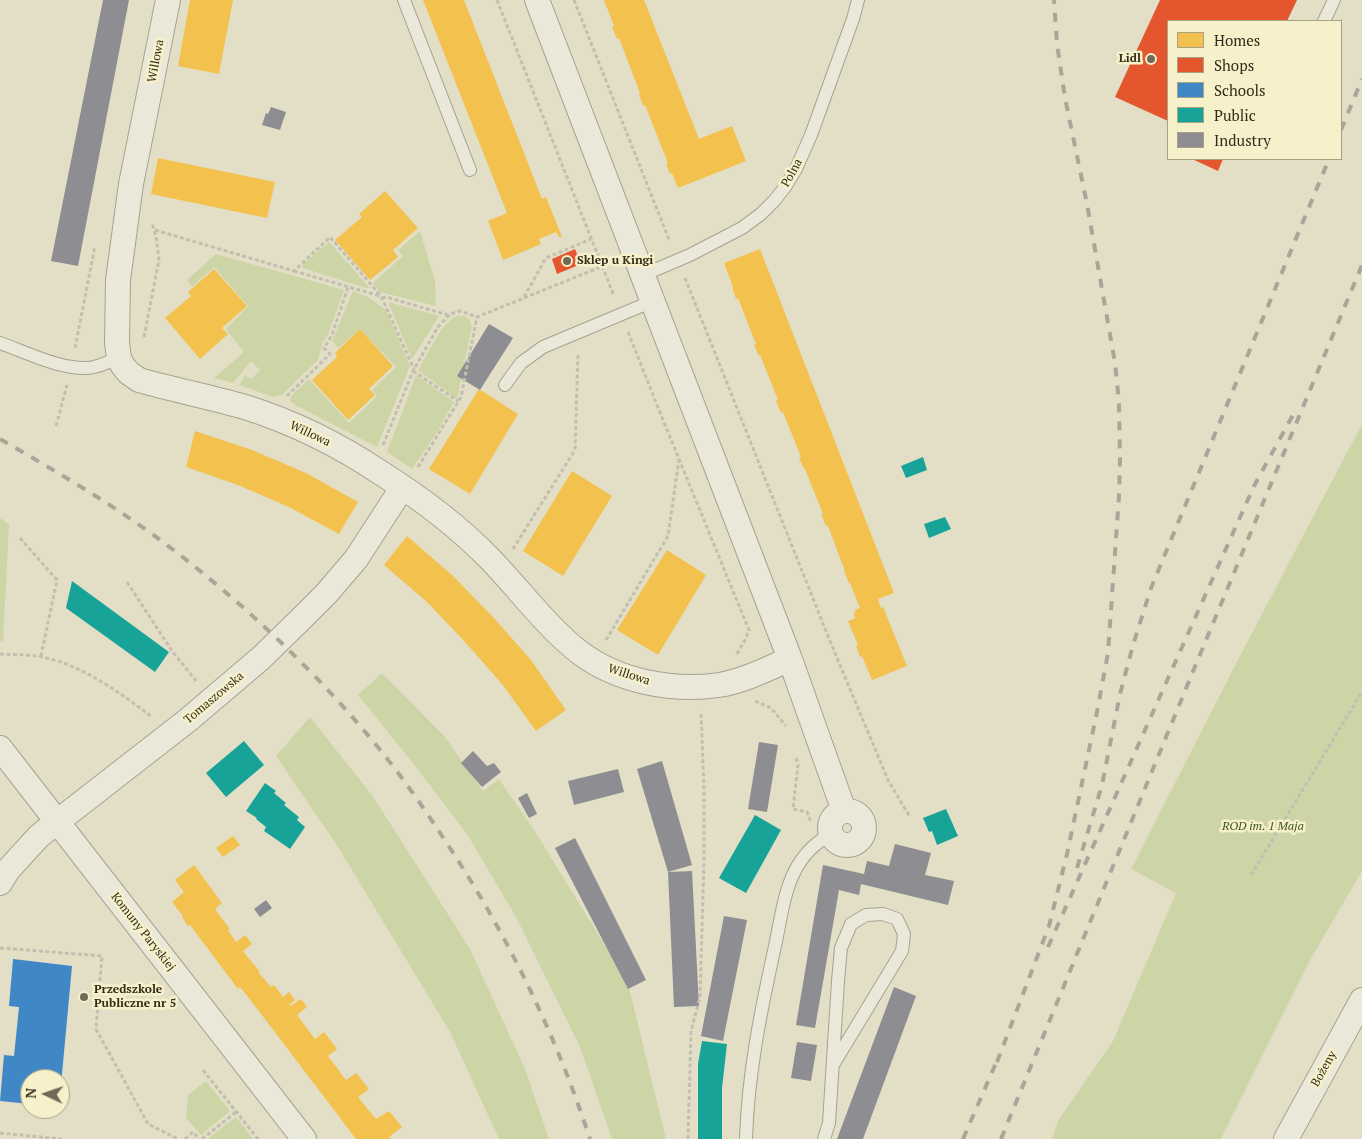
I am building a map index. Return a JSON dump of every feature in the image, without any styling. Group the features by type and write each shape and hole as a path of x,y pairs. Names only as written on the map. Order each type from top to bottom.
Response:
{"street":[{"name":"Willowa","path":"168,0 131,184 118,280 116,343 119,358 129,374 139,380 244,407 303,429 330,442 367,464 467,536 572,646 613,672 644,682 660,684 678,686 719,685 738,680 790,660"},
{"path":"537,0 790,660 844,811"},
{"name":"Tomaszowska","path":"3,873 39,836 188,720 261,658 326,594 356,559 402,488"},
{"name":"Komuny Paryskiej","path":"0,748 304,1139"},
{"path":"844,811 852,811 860,816 864,828 862,836 856,842 848,845 825,838 836,815 844,811"},
{"name":"Bożeny","path":"1286,1139 1362,1000"}],"lane":[{"path":"404,0 470,170"},
{"name":"Polna","path":"643,275 690,255 742,228 761,214 785,187 796,169 811,134 853,19 858,0"},
{"path":"1324,20 1334,0"},
{"path":"505,384 521,363 543,348 653,301"},
{"path":"0,343 62,366 93,367 119,358"},
{"path":"746,1139 748,1097 754,1049 787,892 800,863 825,838"},
{"path":"824,1139 830,1123 833,1065 838,981 841,948 851,924 866,915 883,914 897,919 904,934 902,951 833,1065"}],"path":[{"path":"497,0 678,459 749,630 735,658"},
{"path":"574,0 673,250"},
{"path":"143,345 159,260 152,222"},
{"path":"154,230 381,297 449,315"},
{"path":"294,271 330,238 381,297 413,370 458,401"},
{"path":"524,298 546,258 591,239"},
{"path":"381,450 413,370 438,327 449,315 460,311 478,316 603,266"},
{"path":"683,275 888,780 910,817"},
{"path":"285,397 330,354 324,348 332,335 348,287"},
{"path":"422,462 460,397 478,316"},
{"path":"508,556 575,450 579,332"},
{"path":"56,426 67,384"},
{"path":"603,645 668,536 678,459"},
{"path":"20,538 57,580 41,656"},
{"path":"127,582 172,651 198,684"},
{"path":"0,654 41,656 55,660 104,683 155,719"},
{"path":"1251,875 1362,692"},
{"path":"748,698 771,708 791,732"},
{"path":"688,1139 691,1031 700,997 704,863 703,753 700,708"},
{"path":"796,757 798,765 793,809 807,812 825,838"},
{"path":"0,948 102,956 96,1029 148,1124 178,1139"},
{"path":"203,1070 258,1139"},
{"path":"185,1139 193,1132 201,1139 236,1112"},
{"path":"0,1133 62,1139"}],"green space":[{"path":"420,231 435,281 436,306 380,292 373,283 403,256 398,250"},
{"path":"329,242 370,288 303,268 302,265"},
{"path":"216,254 344,290 328,335 323,342 318,360 282,395 274,397 239,385 245,375 251,379 260,370 251,361 233,383 214,378 244,352 226,329 248,306 214,267 192,287 187,280"},
{"path":"353,291 368,297 386,310 410,366 377,447 290,401 291,396 309,379 349,423 377,396 372,390 396,367 360,329 338,348 332,341"},
{"path":"388,302 439,316 412,359"},
{"path":"456,316 465,316 472,326 457,399 418,370 435,340 450,320"},
{"path":"416,375 454,402 439,429 412,469 387,452"},
{"name":"ROD im. 1 Maja","path":"1362,424 1362,871 1309,962 1221,1139 1052,1139 1058,1121 1113,1041 1176,893 1131,869"},
{"path":"0,518 9,524 3,642 0,641"},
{"path":"382,673 445,737 483,791 499,779 536,833 628,983 666,1139 612,1139 580,1047 516,917 467,834 358,695"},
{"path":"310,717 372,795 470,949 525,1069 549,1139 499,1139 450,1032 338,847 276,756"},
{"path":"206,1081 230,1111 201,1135 186,1118 188,1095"},
{"path":"236,1117 253,1139 207,1139"}],"building: Homes":[{"path":"190,0 233,0 219,74 178,66"},
{"path":"423,0 464,0 542,199 546,197 562,237 559,237 556,232 539,239 541,244 503,260 488,221 507,213"},
{"path":"604,0 644,0 699,139 732,126 746,161 678,188 666,164 668,163 645,105 643,106 619,38 617,39 612,27 614,26"},
{"path":"158,158 275,182 267,218 151,194"},
{"path":"385,191 418,228 393,250 398,257 370,280 335,240 362,217 359,214"},
{"path":"760,249 894,593 878,599 907,666 872,680 862,656 860,657 856,645 858,645 848,621 856,618 854,616 855,610 860,608 799,458 801,457 783,412 781,413 776,401 778,400 754,345 756,344 738,298 736,299 724,263"},
{"path":"214,269 247,306 222,328 228,334 200,359 165,318 191,296 188,292"},
{"path":"360,329 393,366 369,389 375,395 348,420 312,380 337,357 335,353"},
{"path":"479,389 518,414 470,494 429,469"},
{"path":"195,431 252,450 306,473 358,502 339,534 289,507 238,485 186,467"},
{"path":"572,471 612,496 563,576 523,551"},
{"path":"407,536 452,575 493,617 531,660 566,710 536,731 502,684 465,642 427,602 384,565"},
{"path":"667,550 706,575 658,655 617,630"},
{"path":"233,836 240,845 223,857 216,848"},
{"path":"194,865 222,903 215,909 230,929 228,930 236,942 245,935 252,944 243,951 260,972 258,972 271,987 274,985 283,997 289,992 295,1000 290,1006 301,999 307,1007 297,1015 315,1039 324,1032 337,1049 328,1056 346,1080 356,1073 369,1089 358,1097 376,1119 389,1111 402,1127 389,1137 391,1139 356,1139 252,1002 240,987 238,989 190,925 188,926 172,902 184,892 175,880"}],"building: Shops":[{"name":"Lidl","path":"1160,0 1297,0 1287,20 1167,20 1167,121 1115,97"},
{"path":"1194,160 1223,160 1218,171"},
{"path":"575,249 581,264 557,274 552,259"}],"building: Schools":[{"path":"13,959 72,966 62,1069 20,1069 20,1103 0,1101 4,1055 14,1056 19,1007 9,1006"}],"building: Public":[{"path":"923,457 927,470 906,478 901,466"},
{"path":"945,517 951,529 929,538 924,524"},
{"path":"72,581 169,652 155,672 66,608"},
{"path":"244,741 264,765 226,797 206,773"},
{"path":"265,783 276,791 274,793 286,803 284,805 299,817 297,820 305,827 290,849 264,831 266,827 246,811"},
{"path":"946,809 958,836 937,845 932,831 929,832 923,818"},
{"path":"755,815 781,830 746,893 719,878"},
{"path":"702,1041 727,1044 722,1088 722,1139 698,1139 698,1064"}],"building: Industry":[{"path":"103,0 129,0 78,266 51,261"},
{"path":"271,107 286,112 280,130 262,125 266,113 268,114"},
{"path":"489,324 513,338 480,390 457,376"},
{"path":"759,742 778,745 767,812 748,809"},
{"path":"473,751 487,766 494,763 501,772 482,787 461,763"},
{"path":"662,761 692,865 668,872 637,769"},
{"path":"618,769 624,792 574,805 568,781"},
{"path":"527,793 537,814 529,818 518,798"},
{"path":"575,838 646,980 628,989 555,848"},
{"path":"895,844 931,853 925,875 954,881 948,905 861,884 859,895 839,890 815,1028 796,1025 823,865 864,874 867,861 889,866"},
{"path":"692,871 699,1006 674,1007 668,872"},
{"path":"266,900 272,908 260,917 254,909"},
{"path":"724,916 747,920 723,1041 701,1036"},
{"path":"894,987 916,996 863,1139 837,1139"},
{"path":"797,1042 817,1045 811,1081 791,1078"}],"railway":[{"path":"997,1062 1049,926 1067,854 1108,653 1119,496 1119,402 1115,363 1087,204 1065,98 1057,44 1054,0"},
{"path":"1342,128 1362,79"},
{"path":"1077,868 1102,785 1120,694 1151,588 1329,160"},
{"path":"1001,1139 1362,265"},
{"path":"1048,947 1254,486 1294,413"},
{"path":"0,439 106,503 147,530 195,567 275,636 325,687 372,740 436,826 488,910 545,1022 590,1139"},
{"path":"963,1139 999,1056"}],"place":[{"name":"Lidl","path":"1151,59"},
{"name":"Sklep u Kingi","path":"567,261"},
{"name":"Przedszkole Publiczne nr 5","path":"84,997"}]}
